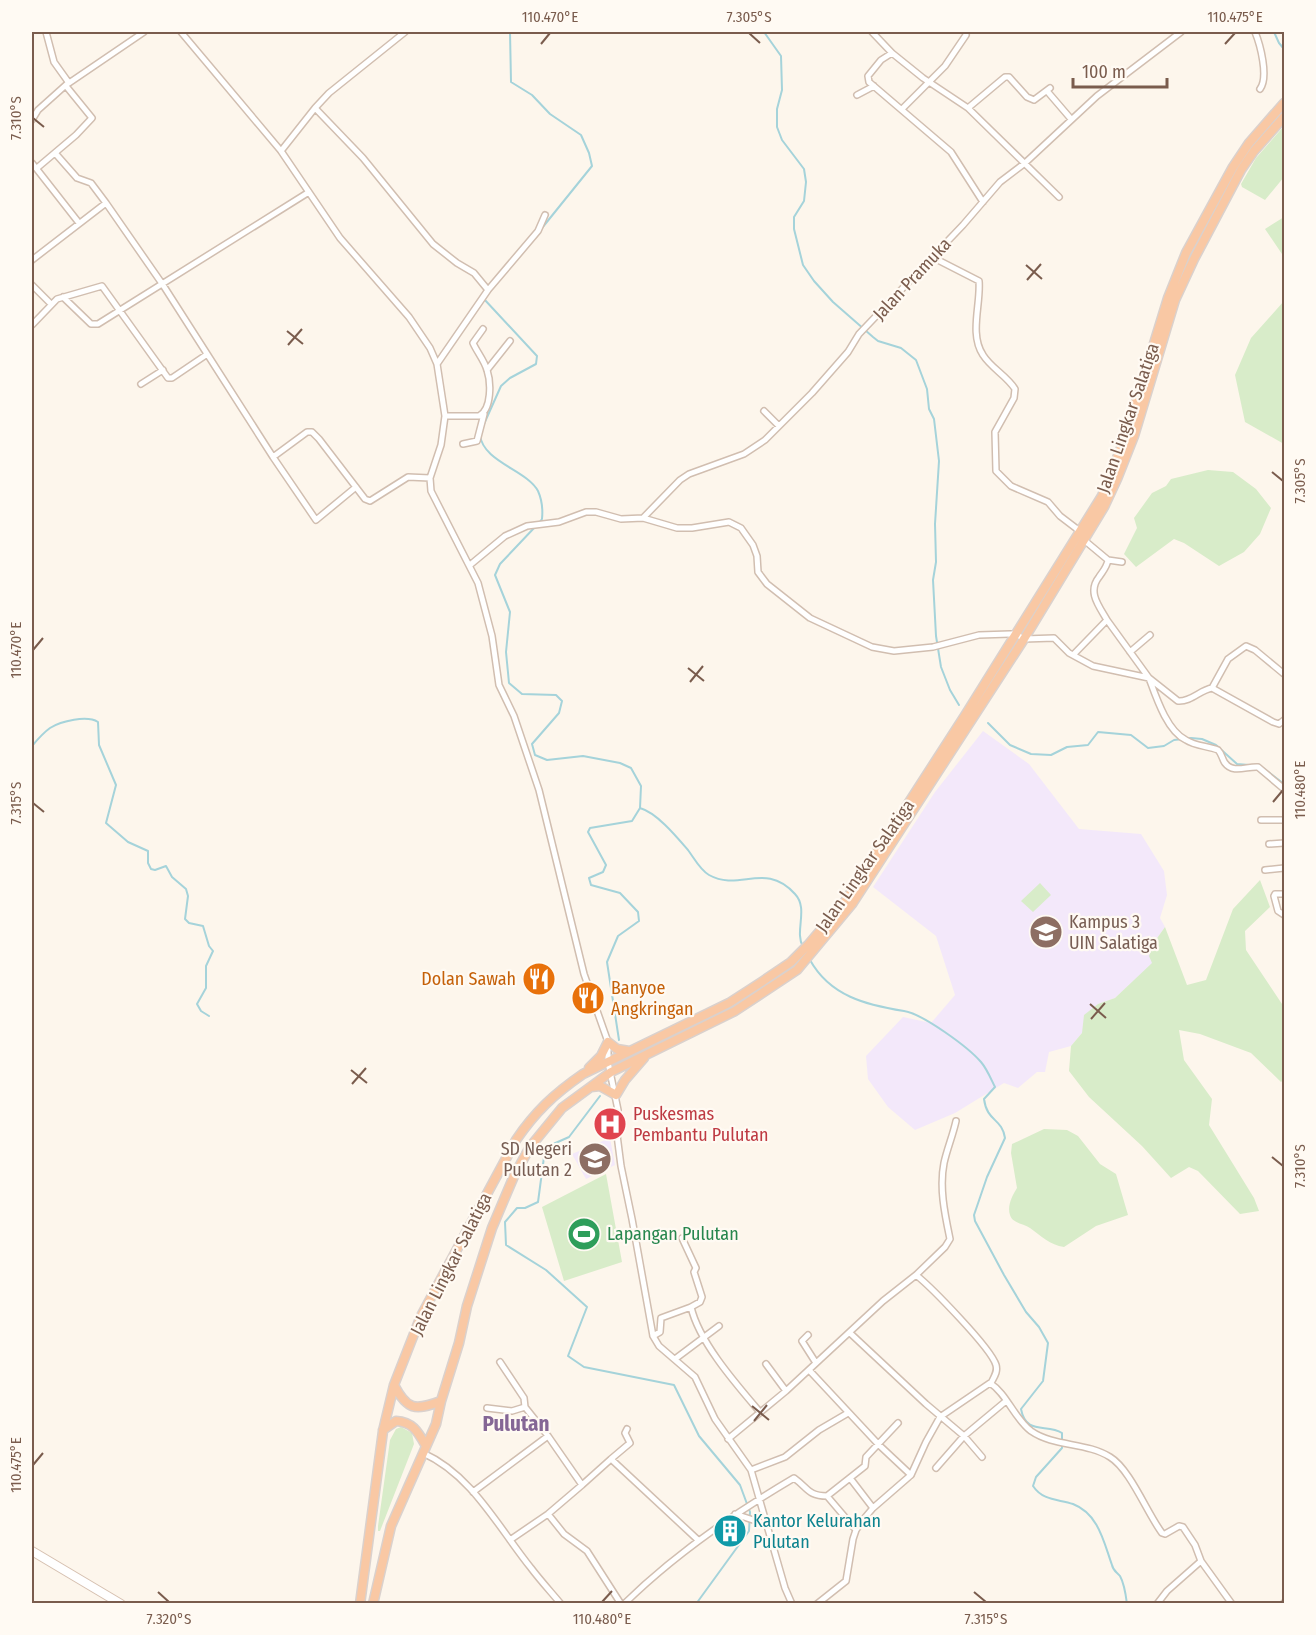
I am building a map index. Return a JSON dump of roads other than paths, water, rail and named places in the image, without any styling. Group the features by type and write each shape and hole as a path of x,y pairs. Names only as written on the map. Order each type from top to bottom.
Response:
{"highway":[{"name":"Jalan Lingkar Salatiga","path":"373,1604 392,1526 435,1424 492,1228 514,1176 530,1147 551,1119 587,1088 611,1072 735,1011 797,970 811,948 868,882 1020,636 1107,501 1126,457 1172,299 1230,189 1284,103"},
{"name":"Jalan Lingkar Salatiga","path":"1269,127 1284,117"},
{"name":"Jalan Lingkar Salatiga","path":"360,1604 383,1431 394,1385 421,1317 516,1140 533,1115 563,1087 583,1074 729,1003 811,948"},
{"path":"763,981 770,989"},
{"path":"583,1074 601,1056 608,1042 617,1048 631,1051"},
{"path":"587,1088 600,1086 616,1095 633,1069 650,1053"},
{"path":"394,1385 405,1403 411,1406 418,1408 441,1401"},
{"path":"383,1431 396,1421 410,1424 416,1429 424,1449"}],"main road":[{"path":"32,1551 121,1604"}],"street":[{"path":"37,168 92,118 54,62 46,32"},
{"path":"32,120 38,110 67,84 144,32"},
{"path":"181,32 281,151 340,238 409,317 437,364 445,416 441,445 430,478 431,491 470,566 484,603 500,685 514,716 539,790 584,974 608,1042 608,1062 616,1095 621,1166 653,1336 659,1346 695,1377 715,1419 751,1470 785,1588 792,1604"},
{"path":"281,151 329,93 405,32"},
{"path":"872,32 892,53 968,108 1059,197"},
{"name":"Jalan Pramuka","path":"643,518 680,480 689,474 744,454 765,440 812,393 848,352 859,334 1000,182 1025,163 1097,96 1181,32"},
{"path":"1255,32 1263,63 1263,84 1260,89"},
{"path":"902,110 945,66 966,35"},
{"path":"892,53 881,60 868,76 869,82 951,152 983,202"},
{"path":"968,108 1005,76 1031,99 1036,99 1048,89 1071,119"},
{"path":"858,95 874,86"},
{"path":"315,108 363,158 433,244 474,273 488,290"},
{"path":"55,153 76,178 91,183 106,203 163,285 206,355 316,520 356,487"},
{"path":"32,162 79,223"},
{"path":"63,297 92,325 98,324 309,192"},
{"path":"32,260 106,203"},
{"path":"437,364 488,290 538,231 545,215"},
{"path":"932,257 979,281 978,345 988,362 1015,389 1014,398 995,432 996,471 1011,486 1048,502 1108,560 1122,562"},
{"path":"32,285 51,304"},
{"path":"32,325 51,304 63,297 102,286 171,378 206,355"},
{"path":"463,444 477,441 487,408 489,388 487,370 473,343 483,329"},
{"path":"487,370 510,341"},
{"path":"141,384 163,370"},
{"path":"764,411 779,426"},
{"path":"445,416 484,414"},
{"path":"273,457 307,432 312,432 320,439 365,499 370,501 408,477 430,478"},
{"path":"470,566 506,536 527,526 559,522 586,512 596,512 621,519 643,518 677,528 723,523 735,524 741,528 753,545 757,556 758,572 762,579 779,595 810,618 882,650 933,647 980,635 1054,638 1072,655 1104,669 1149,678 1178,701 1189,699 1212,688 1228,659 1246,646 1255,650 1284,674"},
{"path":"1108,560 1107,567 1095,582 1094,596 1107,621 1149,678 1161,709 1181,738 1217,749 1222,754 1225,763 1232,768 1258,767 1284,789"},
{"path":"1072,655 1107,621"},
{"path":"1130,652 1150,635"},
{"path":"1212,688 1273,722 1279,724 1284,720"},
{"path":"1261,820 1284,820"},
{"path":"1269,844 1284,843"},
{"path":"1265,870 1284,868"},
{"path":"1284,894 1275,895 1278,911 1284,915"},
{"path":"728,1439 759,1411 786,1391 945,1247 950,1239 944,1210 943,1174 956,1121"},
{"path":"653,1336 660,1332 661,1318 691,1307 700,1302 702,1297 694,1272 696,1268 682,1238"},
{"path":"915,1275 945,1303 988,1351 997,1370 991,1383"},
{"path":"691,1307 694,1322 727,1372 759,1411"},
{"path":"675,1359 719,1326"},
{"path":"850,1333 940,1417 964,1436 982,1457"},
{"path":"808,1335 802,1341 816,1363"},
{"path":"500,1362 524,1398 525,1407 582,1485"},
{"path":"766,1364 786,1391"},
{"path":"809,1370 879,1445 911,1475"},
{"path":"817,1604 846,1581 856,1530 873,1508 911,1475 940,1417 987,1383 991,1383"},
{"path":"991,1383 1017,1418 1033,1432 1057,1442 1087,1448 1111,1458 1124,1473 1162,1533 1165,1534 1179,1526 1183,1527 1195,1545 1201,1561 1232,1604"},
{"path":"936,1468 964,1436 1006,1401"},
{"path":"487,1408 512,1412 525,1407"},
{"path":"751,1470 785,1457 819,1430 848,1413"},
{"path":"548,1514 564,1534 586,1551 622,1604 698,1540 794,1478 811,1494 827,1496 865,1466 867,1457 898,1423"},
{"path":"510,1540 548,1514 629,1444 630,1440 625,1432 627,1429"},
{"path":"473,1492 548,1436"},
{"path":"424,1449 458,1475 561,1604"},
{"path":"610,1459 698,1540"},
{"path":"850,1478 873,1508"},
{"path":"827,1496 856,1530"},
{"path":"735,1514 768,1525"},
{"path":"1158,1603 1167,1591 1201,1561"}],"waterway":[{"path":"510,32 511,82 532,95 550,114 581,135 592,166 542,228"},
{"path":"764,32 781,56 782,90 777,109 777,127 782,140 804,169 806,182 804,201 794,217 794,229 803,265 833,302 873,337 878,341 901,348 916,360 927,389 929,409 934,419 939,461 935,524 936,562 933,580 936,636 941,667 959,705"},
{"path":"1274,32 1284,49"},
{"path":"484,424 501,386 510,378 536,364 537,356 485,298"},
{"path":"480,435 489,452 525,477 538,491 542,512 542,519 539,523"},
{"path":"535,527 500,564 495,575 510,612 506,652 509,683 522,694 556,695 562,701 559,713 532,744 535,755 547,760 583,756 620,763 631,768 641,786 640,808 632,821 590,828 588,832 606,865 603,872 589,878 591,885 620,893 638,912 639,921 618,936 607,962 619,1040"},
{"path":"32,746 55,725 81,719 98,722 99,745 116,785 106,823 128,842 148,851 148,863 151,869 166,866 172,877 186,889 188,896 185,919 189,923 203,926 209,946 213,951 206,966 206,988 197,1004 201,1011 209,1016"},
{"path":"988,723 1010,745 1031,754 1051,755 1067,747 1088,745 1098,732 1131,735 1148,748 1164,746 1174,740 1202,739 1216,745 1237,764 1249,765"},
{"path":"1263,768 1284,784"},
{"path":"640,808 666,826 709,875 731,880 773,879 784,884 795,894 801,906 800,934 803,947"},
{"path":"810,960 828,982 850,997 876,1006 912,1013 933,1024 975,1056 983,1065 995,1087 984,1099 988,1112 1001,1127 1005,1138 987,1177 974,1215 975,1221 1026,1312 1039,1327 1048,1343 1043,1381 1021,1409 1024,1417 1032,1426 1062,1433 1062,1448 1036,1477 1033,1486 1046,1497 1073,1504 1082,1509 1095,1522 1113,1569 1120,1576 1127,1604"},
{"path":"600,1096 569,1137 551,1145 544,1157 538,1202 525,1208 517,1208 505,1222 506,1245 546,1270 587,1307 568,1356 584,1367 674,1385 699,1436 740,1485 750,1512 749,1531 696,1604"}],"place":[{"name":"Kampus 3 UIN Salatiga","path":"1046,932"},
{"name":"Dolan Sawah","path":"539,979"},
{"name":"Banyoe Angkringan","path":"588,998"},
{"name":"Puskesmas Pembantu Pulutan","path":"610,1124"},
{"name":"SD Negeri Pulutan 2","path":"595,1159"},
{"name":"Lapangan Pulutan","path":"584,1234"},
{"name":"Kantor Kelurahan Pulutan","path":"730,1531"}],"district":[{"name":"Pulutan","path":"516,1424"}]}
